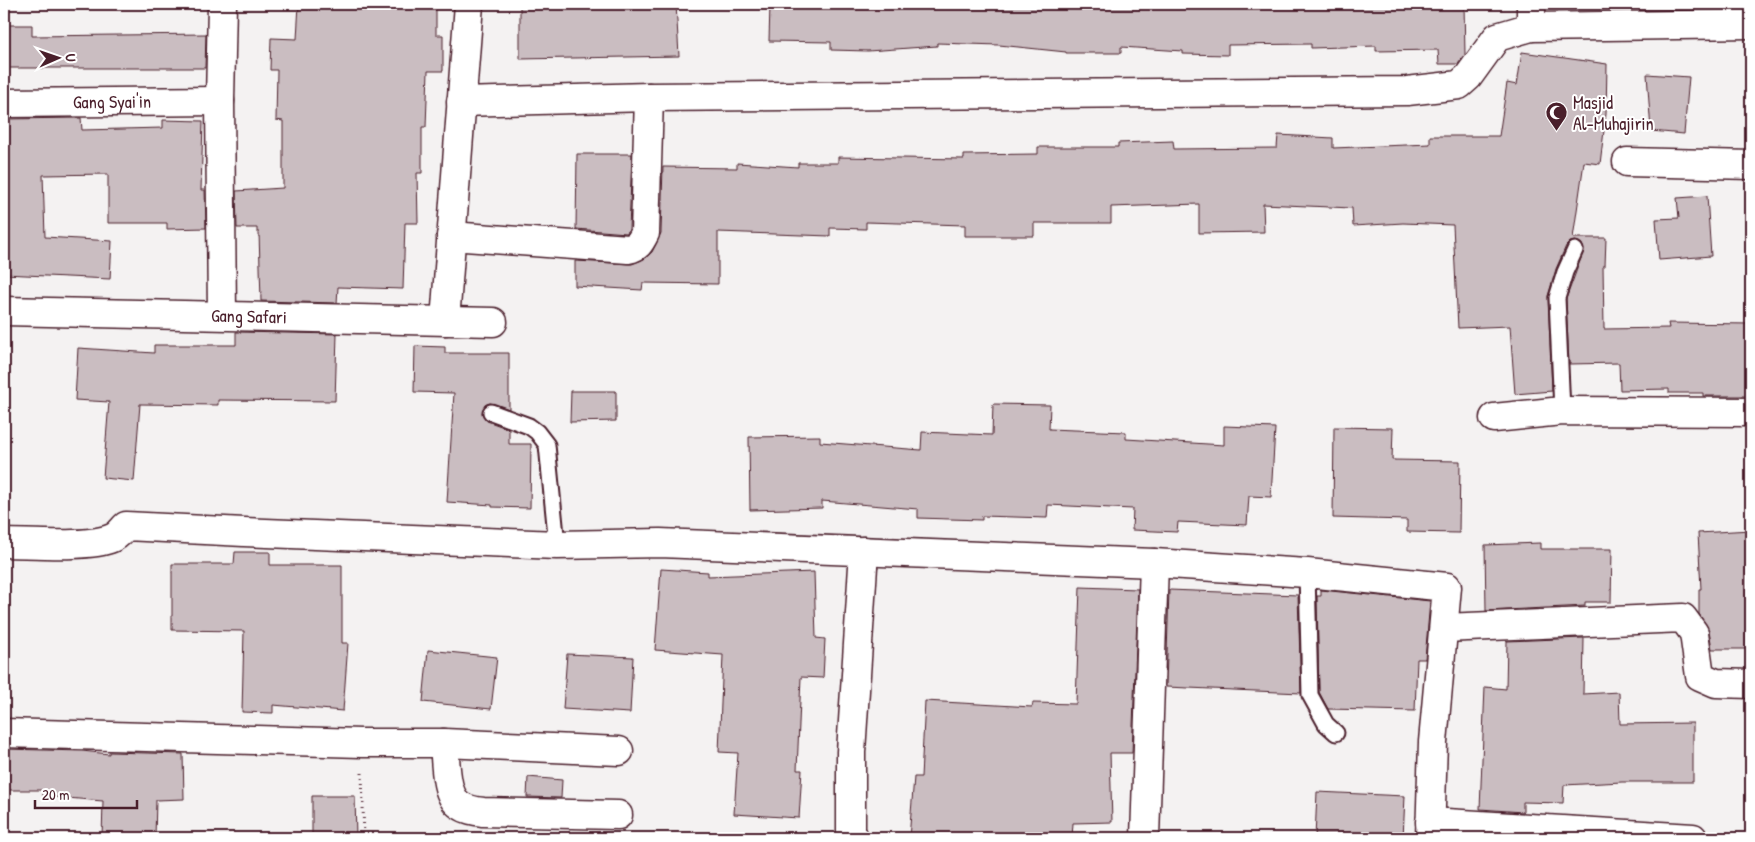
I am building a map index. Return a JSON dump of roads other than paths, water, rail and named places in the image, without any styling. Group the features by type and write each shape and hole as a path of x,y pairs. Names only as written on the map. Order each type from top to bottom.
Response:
{"street":[{"path":"222,4 220,101 222,315"},
{"path":"445,321 469,4"},
{"path":"461,102 649,97 1406,91 1459,85 1497,37 1531,15 1751,24"},
{"path":"451,236 628,249 636,247 640,244 645,233 649,97"},
{"name":"Gang Syai'in","path":"4,103 220,101"},
{"path":"1628,162 1751,165"},
{"name":"Gang Safari","path":"4,311 493,322"},
{"path":"1494,418 1562,411 1751,412"},
{"path":"4,543 92,544 111,539 118,535 126,526 557,545 660,543 1154,563 1307,573 1447,587 1433,742 1430,830 1693,838"},
{"path":"851,838 851,752 864,551"},
{"path":"1145,838 1154,563"},
{"path":"1444,628 1683,618 1694,632 1700,676 1716,683 1751,684"},
{"path":"4,733 361,743 444,743 618,752"},
{"path":"444,743 449,792 454,800 466,808 483,812 618,815"}],"lane":[{"path":"1562,411 1557,298 1565,272 1575,250"},
{"path":"491,412 529,426 547,444 557,545"},
{"path":"1307,573 1310,695 1326,724 1336,733"}],"place":[{"name":"Masjid Al-Muhajirin","path":"1557,132"}]}
